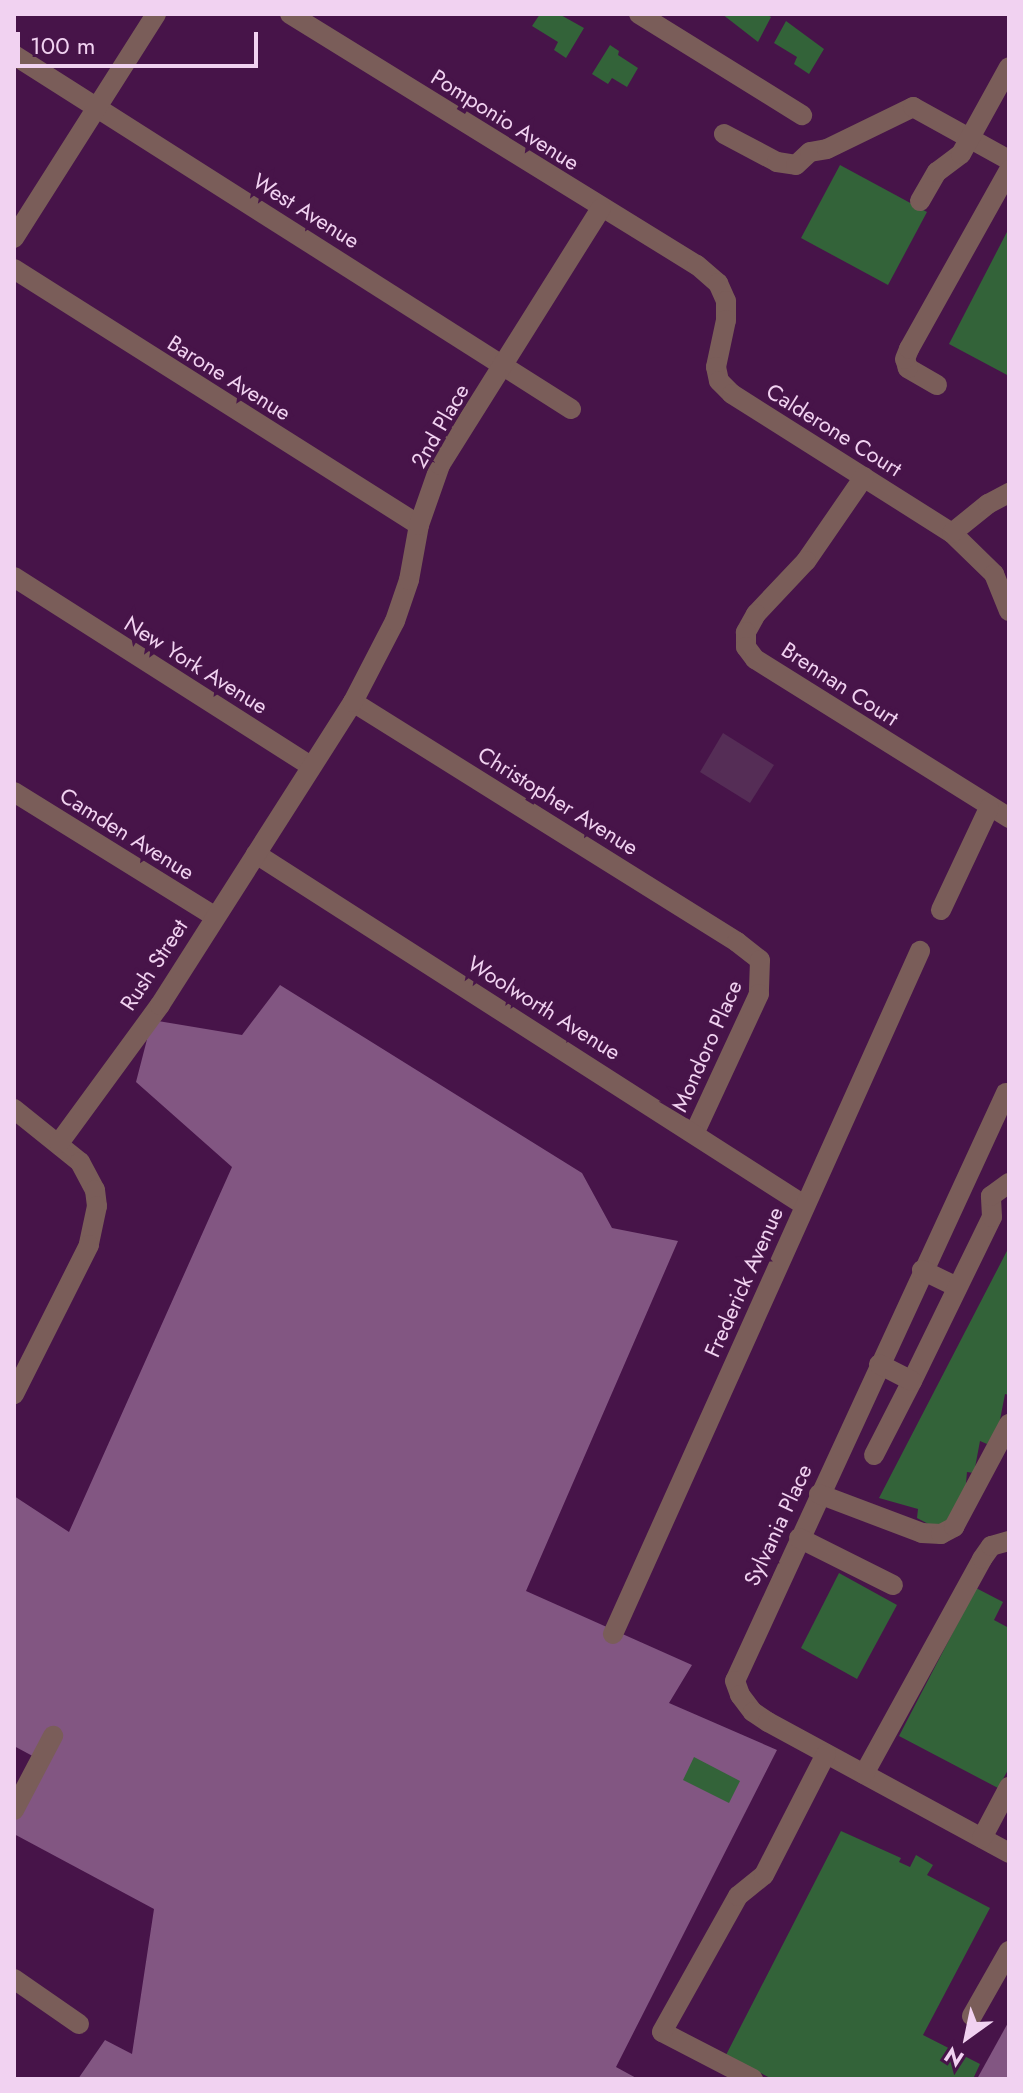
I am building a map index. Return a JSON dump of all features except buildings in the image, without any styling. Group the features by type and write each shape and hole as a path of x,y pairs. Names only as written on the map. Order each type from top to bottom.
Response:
{"street":[{"path":"14,238 156,14"},
{"name":"Pomponio Avenue","path":"290,14 697,265"},
{"path":"639,14 672,23 802,115"},
{"name":"West Avenue","path":"14,55 571,409"},
{"path":"920,201 937,172 961,154 1009,67"},
{"path":"724,134 777,162 796,165 810,152 827,149 913,107 1009,160"},
{"path":"937,385 908,368 905,359 1009,170"},
{"name":"2nd Place","path":"311,766 353,702 395,621 409,580 419,525 440,465 601,208"},
{"name":"Calderone Court","path":"697,265 718,283 726,301 726,320 716,367 719,381 732,394 952,533 994,574 1009,611"},
{"name":"Barone Avenue","path":"14,269 419,525"},
{"name":"Brennan Court","path":"864,477 806,561 756,614 746,632 746,647 755,659 1009,818"},
{"path":"952,533 988,504 1009,493"},
{"name":"New York Avenue","path":"14,577 311,766"},
{"name":"Christopher Avenue","path":"353,702 737,942"},
{"name":"Rush Street","path":"59,1143 160,1005 311,766"},
{"name":"Camden Avenue","path":"14,792 214,916"},
{"path":"941,910 989,808"},
{"name":"Woolworth Avenue","path":"256,854 695,1132 804,1205"},
{"name":"Mondoro Place","path":"695,1132 759,994 760,960 737,942"},
{"name":"Frederick Avenue","path":"613,1634 920,951"},
{"name":"Sylvania Place","path":"1008,1095 922,1270 735,1681 740,1695 753,1712 1009,1852"},
{"path":"14,1109 80,1162 95,1190 97,1222 89,1245 14,1394"},
{"path":"874,1455 992,1217 991,1196 1009,1183"},
{"path":"922,1270 957,1287"},
{"path":"879,1364 912,1381"},
{"path":"819,1494 922,1533 941,1534 954,1527 1009,1424"},
{"path":"799,1538 893,1585"},
{"path":"864,1774 982,1559 991,1546 1009,1541"},
{"path":"14,1810 53,1736"},
{"path":"753,2079 662,2032 738,1896 764,1875 826,1754"},
{"path":"982,1838 1009,1787"},
{"path":"972,2016 1009,1951"},
{"path":"14,1979 79,2024"}],"shaded area":[{"path":"723,733 774,765 750,803 700,772"},
{"path":"280,985 582,1173 612,1228 678,1241 526,1591 692,1665 669,1703 777,1750 616,2067 638,2079 78,2079 105,2040 132,2054 154,1909 14,1834 14,1809 40,1760 14,1746 14,1496 69,1532 232,1167 136,1082 152,1020 242,1035"},
{"path":"1009,2021 1009,2079 977,2079"}]}
